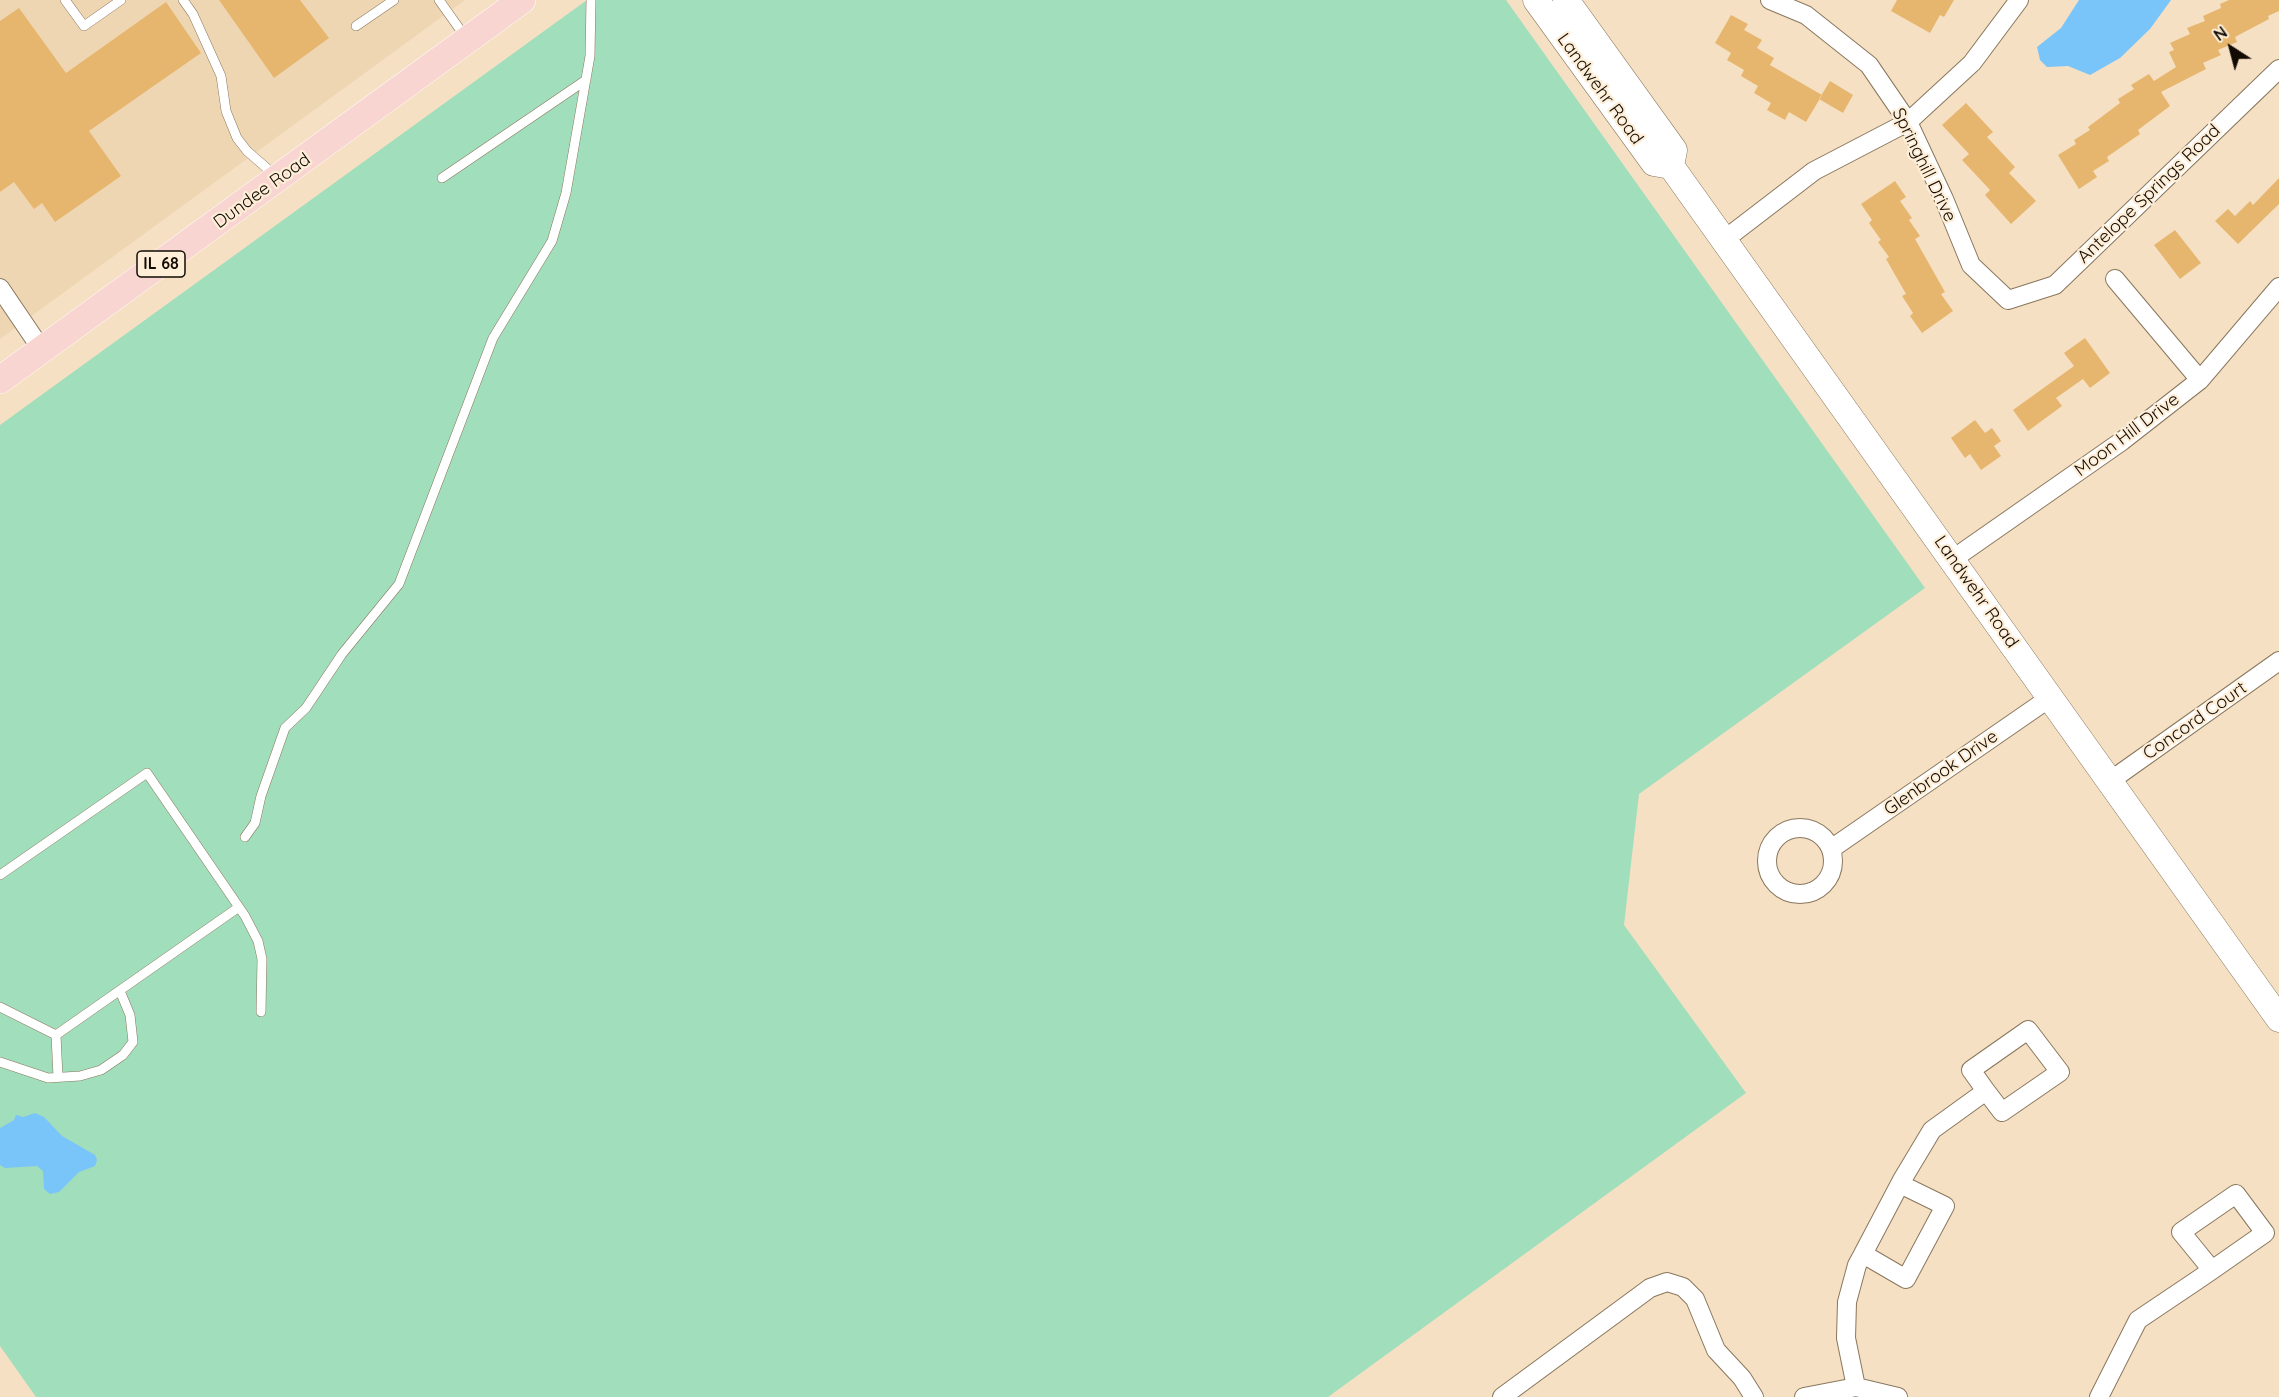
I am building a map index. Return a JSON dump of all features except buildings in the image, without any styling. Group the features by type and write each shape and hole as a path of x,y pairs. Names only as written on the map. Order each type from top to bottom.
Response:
{"main road":[{"name":"Dundee Road","path":"0,380 522,0"},
{"name":"Landwehr Road","path":"1536,0 1654,163 1671,166 2279,1019"},
{"name":"Landwehr Road","path":"1566,0 1674,150 1671,166"}],"street":[{"name":"Springhill Drive","path":"1770,0 1806,15 1869,65 1908,122 1944,199 1971,265 2008,300"},
{"path":"1724,240 1814,171 1908,122 1972,63 2019,0"},
{"name":"Antelope Springs Road","path":"2008,300 2055,285 2279,69"},
{"path":"2115,279 2200,380"},
{"name":"Moon Hill Drive","path":"1953,559 2122,441 2200,380 2279,287"},
{"path":"0,288 42,350"},
{"name":"Concord Court","path":"2110,781 2279,661"},
{"name":"Glenbrook Drive","path":"1831,849 2051,697"},
{"path":"2028,1030 2060,1072 2002,1112 1986,1091 1971,1070 2028,1030"},
{"path":"1856,1387 1846,1338 1847,1302 1857,1265 1932,1130 1986,1091"},
{"path":"1863,1254 1906,1279 1945,1206 1900,1184"},
{"path":"2099,1397 2138,1320 2212,1270 2265,1233 2236,1194 2181,1232 2212,1270"},
{"path":"1502,1397 1650,1288 1667,1282 1683,1287 1695,1299 1716,1350 1742,1378 1754,1397"},
{"path":"1804,1397 1856,1387 1898,1397"}],"lane":[{"path":"65,0 84,26 121,0"},
{"path":"183,0 193,14 221,76 226,111 237,138 248,151 279,178"},
{"path":"356,26 394,0"},
{"path":"439,0 468,40"},
{"path":"245,837 255,823 261,796 285,728 306,708 342,654 399,584 493,338 552,241 566,193 590,56 591,0"},
{"path":"442,178 586,80"},
{"path":"0,875 147,773 239,907 258,941 261,950 261,1012"},
{"path":"56,1035 239,907"},
{"path":"0,1062 48,1078 80,1076 101,1070 123,1055 133,1042 132,1027 120,991"},
{"path":"0,1007 56,1035"},
{"path":"56,1035 58,1077"}],"shaded area":[{"path":"0,0 465,0 0,339"}],"green space":[{"path":"587,0 1506,0 1925,588 1639,794 1624,925 1746,1093 1328,1397 36,1397 0,1346 0,425"}],"water":[{"path":"2079,0 2171,0 2150,29 2120,58 2090,75 2068,66 2047,67 2040,60 2037,47 2061,28"},
{"path":"35,1113 44,1117 62,1136 95,1155 97,1160 95,1166 79,1172 59,1192 50,1194 44,1189 43,1171 37,1166 5,1168 0,1165 0,1128 14,1120 16,1115 23,1117"}]}
